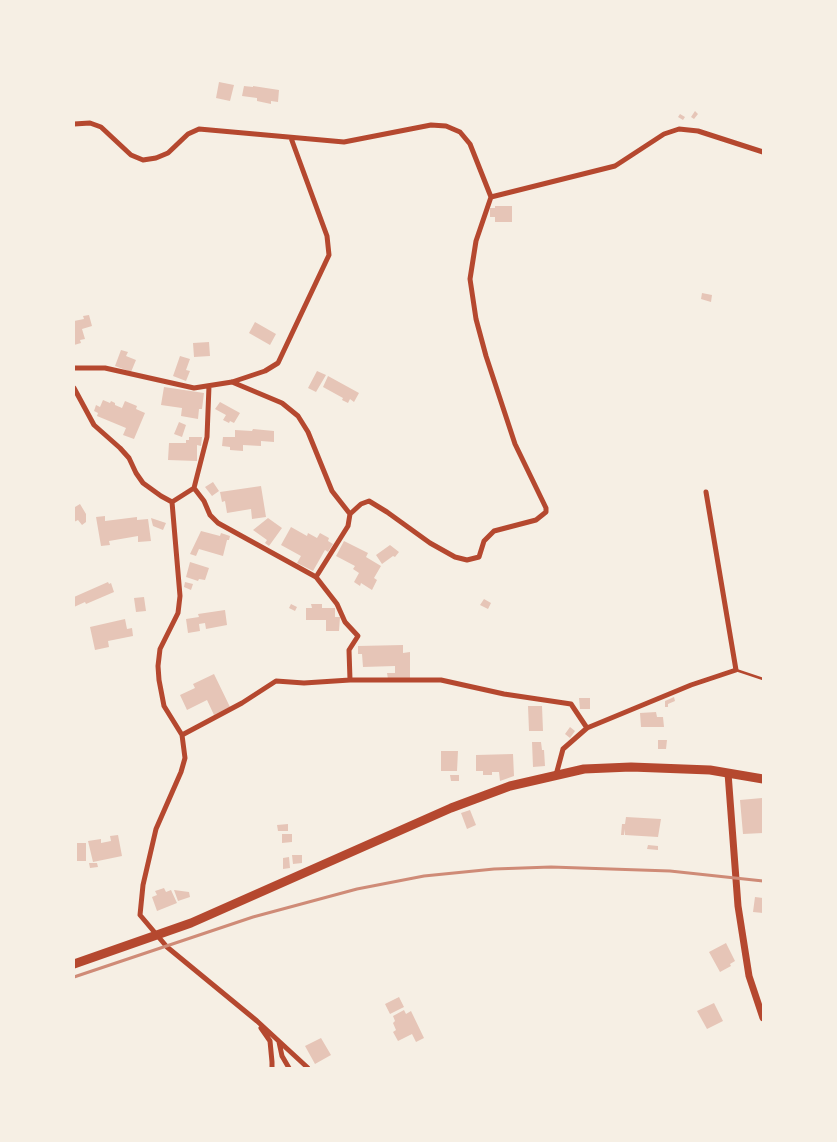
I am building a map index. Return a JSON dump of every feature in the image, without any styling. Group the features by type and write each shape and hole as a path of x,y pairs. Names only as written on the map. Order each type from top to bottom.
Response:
{"highway":[{"path":"74,964 191,923 451,808 510,786 584,769 631,767 690,769 763,779"}],"street":[{"path":"74,124 90,123 101,127 131,155 143,160 156,158 168,153 188,134 199,129 344,142 431,125 446,126 460,132 470,144 491,197 476,241 470,279 476,319 515,444 546,508 546,512 536,520 494,531 484,541 479,557 467,560 455,558 430,543 369,501 361,504 350,514 348,526 316,577"},
{"path":"491,197 615,166 664,134 679,129 698,131 763,152"},
{"path":"74,368 105,368 194,388 232,382 265,371 278,362 329,255 327,236 291,138"},
{"path":"232,382 282,403 298,416 308,432 332,491 350,514"},
{"path":"172,502 194,488 207,437 209,386"},
{"path":"74,388 94,425 129,458 143,483 172,502"},
{"path":"194,488 204,501 210,515 218,523 316,577 337,604 345,622 358,636 349,650 350,680"},
{"path":"556,775 564,748 587,728 691,685 736,670 706,492"},
{"path":"172,502 180,596 178,613 160,649 158,666 164,706 182,735 185,758 181,772 156,829 143,885 140,915 167,946 257,1021 308,1068"},
{"path":"182,735 242,703 276,681 304,683 350,680 441,680 504,694 571,704 587,728"},
{"path":"728,773 738,906 749,976 763,1018"},
{"path":"257,1021 270,1042 272,1068"},
{"path":"279,1042 282,1056 289,1068"}],"lane":[{"path":"736,670 763,679"}],"building":[{"path":"219,82 234,85 230,101 216,98"},
{"path":"244,86 279,90 278,102 271,101 271,104 257,101 257,98 242,96"},
{"path":"695,111 698,114 694,119 691,117"},
{"path":"680,114 685,117 683,120 678,117"},
{"path":"495,206 512,206 512,222 495,222 495,217 490,217 490,208 495,208"},
{"path":"702,293 712,295 711,302 701,299"},
{"path":"89,315 92,326 82,329 85,339 80,340 81,343 74,345 74,321 84,319 83,316"},
{"path":"255,322 276,334 270,345 249,333"},
{"path":"209,342 210,356 194,357 193,343"},
{"path":"121,350 128,352 126,356 136,360 131,372 115,366"},
{"path":"180,356 190,359 186,370 190,371 186,381 173,376"},
{"path":"317,371 326,375 316,392 308,388"},
{"path":"328,376 359,393 354,402 350,399 348,403 342,400 343,398 323,387"},
{"path":"164,387 204,393 202,409 199,409 198,419 181,416 182,408 161,405"},
{"path":"103,400 110,403 111,401 122,408 125,401 137,406 136,409 145,413 134,439 123,435 126,428 97,416 98,413 94,411 96,405 100,407"},
{"path":"220,402 240,413 234,423 223,420 226,415 215,409"},
{"path":"179,422 186,425 182,437 174,434"},
{"path":"253,429 274,431 274,442 261,441 261,446 243,445 243,451 230,450 230,447 222,446 223,437 235,437 235,430 252,431"},
{"path":"189,437 202,437 201,446 197,445 197,461 168,460 169,443 186,443"},
{"path":"213,482 219,491 212,496 205,487"},
{"path":"261,486 266,517 252,519 251,509 227,513 225,501 222,502 220,492"},
{"path":"80,504 86,514 86,522 82,525 78,520 74,522 74,505 75,507"},
{"path":"105,516 105,521 137,517 137,520 148,519 151,541 138,542 138,536 109,541 110,545 101,546 96,517"},
{"path":"151,518 166,523 163,530 153,526"},
{"path":"268,518 282,528 269,546 265,543 267,540 253,530"},
{"path":"291,527 307,536 308,533 317,538 320,533 329,538 328,541 333,544 328,552 325,550 313,571 297,563 301,556 281,545"},
{"path":"201,531 220,536 221,533 230,536 229,540 227,540 223,556 199,549 196,556 190,554"},
{"path":"344,541 368,553 366,557 381,566 374,578 377,580 372,590 361,583 360,586 354,582 359,573 353,569 355,566 336,556"},
{"path":"390,545 399,552 395,557 393,556 382,564 376,555"},
{"path":"190,562 209,568 205,580 199,579 198,581 186,577"},
{"path":"108,582 109,584 111,583 114,592 74,607 74,597"},
{"path":"185,582 193,584 191,590 184,587"},
{"path":"144,597 146,611 136,612 134,598"},
{"path":"484,599 491,603 488,609 480,605"},
{"path":"291,604 297,607 295,611 289,608"},
{"path":"311,604 322,604 322,608 335,608 335,617 340,617 339,631 326,631 326,620 306,620 306,608 312,608"},
{"path":"225,610 227,625 206,629 205,623 199,624 200,631 188,633 186,619 199,617 198,614"},
{"path":"125,619 127,629 132,628 133,636 108,641 109,647 95,650 90,627"},
{"path":"403,645 403,653 410,652 410,679 388,679 387,673 395,673 395,666 363,667 362,654 358,654 358,646"},
{"path":"214,674 230,707 214,715 207,700 187,710 180,695 195,688 193,684"},
{"path":"674,697 675,701 668,704 668,707 665,707 665,701"},
{"path":"579,698 590,698 590,709 580,709"},
{"path":"528,706 542,706 543,731 529,731"},
{"path":"656,712 657,717 663,717 664,727 641,727 640,713"},
{"path":"570,727 575,731 570,738 565,734"},
{"path":"658,740 667,740 666,749 658,749"},
{"path":"532,742 541,742 542,750 544,750 545,766 533,767"},
{"path":"441,751 458,751 457,771 441,771"},
{"path":"513,754 514,776 500,781 499,772 492,772 492,775 483,775 483,771 476,771 476,755"},
{"path":"450,775 459,775 459,781 451,781"},
{"path":"762,798 763,833 743,834 740,800"},
{"path":"470,810 476,825 467,829 461,813"},
{"path":"626,817 661,819 658,837 625,835 625,829 624,835 621,835 622,824 625,824"},
{"path":"288,824 288,831 278,831 277,825"},
{"path":"282,834 292,834 292,842 282,843"},
{"path":"118,835 122,856 93,862 88,841 101,839 101,843 111,841 110,836"},
{"path":"77,843 86,843 86,861 77,861"},
{"path":"648,845 658,846 658,850 647,849"},
{"path":"292,855 302,855 302,863 293,864"},
{"path":"289,857 290,868 283,869 283,858"},
{"path":"89,863 97,863 98,867 90,868"},
{"path":"164,888 166,892 171,890 177,903 157,911 152,897 157,895 155,891"},
{"path":"174,890 189,892 190,897 178,901"},
{"path":"755,897 763,898 763,913 753,912"},
{"path":"726,943 735,961 730,964 731,966 720,972 709,952"},
{"path":"399,997 404,1007 390,1014 385,1004"},
{"path":"714,1003 723,1021 707,1029 697,1011"},
{"path":"404,1010 406,1014 411,1011 424,1038 416,1042 412,1034 398,1041 393,1032 396,1030 393,1016"},
{"path":"321,1038 331,1055 315,1064 305,1046"}],"railway":[{"path":"74,977 253,917 357,889 424,876 494,869 551,867 670,871 763,881"}]}
